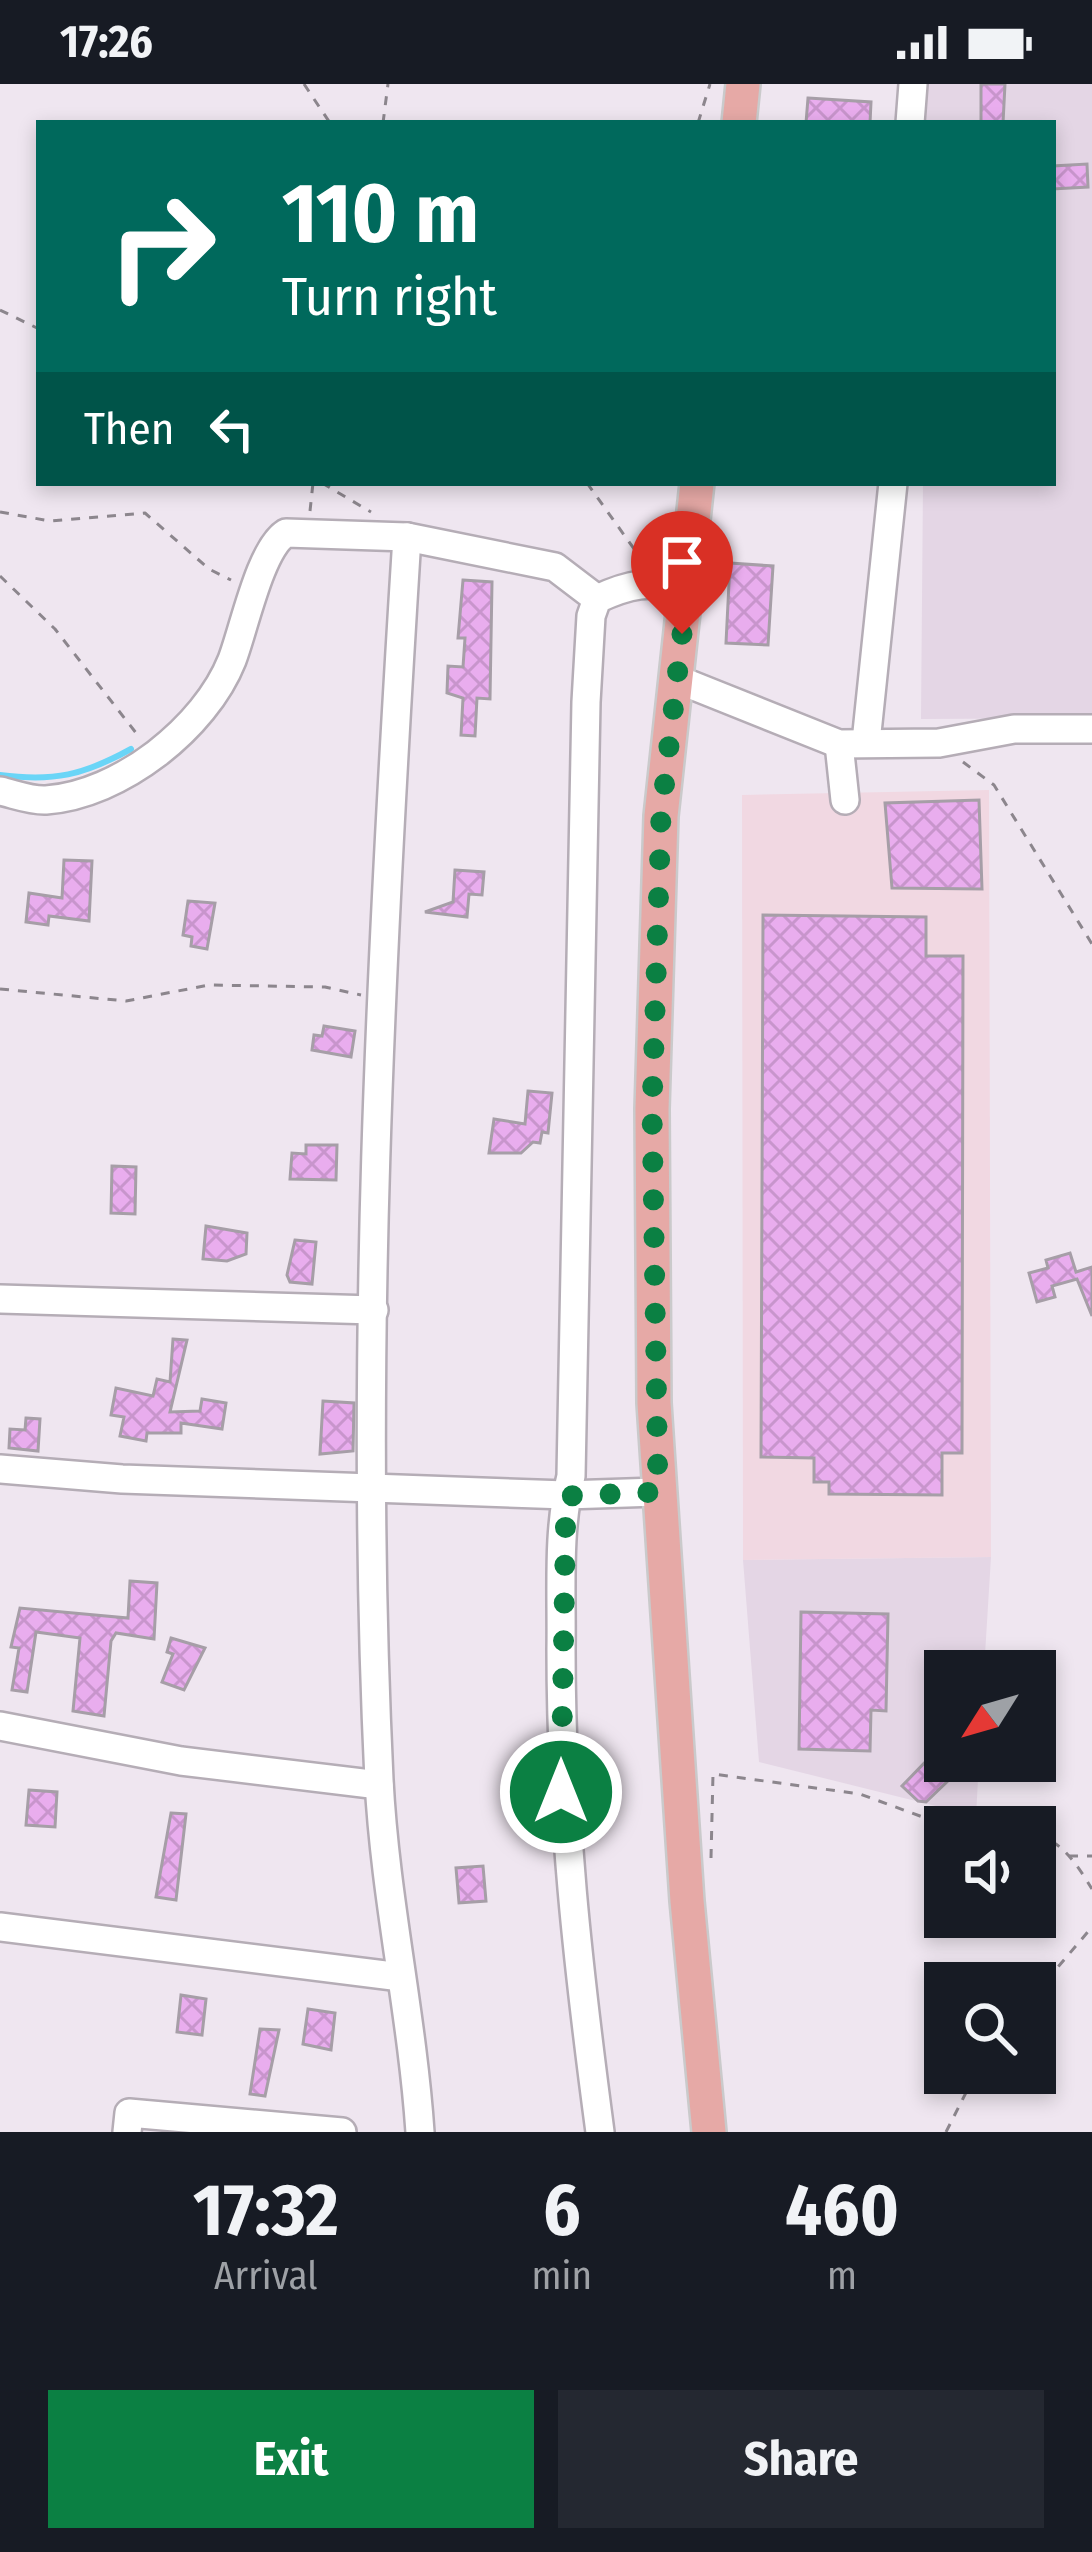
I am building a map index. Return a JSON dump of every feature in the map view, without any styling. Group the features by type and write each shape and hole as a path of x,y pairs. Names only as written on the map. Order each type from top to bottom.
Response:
{"main road":[{"path":"739,120 743,84"},
{"path":"696,486 671,585 679,680 661,815 652,1109 658,1492 709,2132"}],"street":[{"path":"910,120 913,84"},
{"path":"845,800 892,486"},
{"path":"0,791 44,800 101,787 153,753 203,711 230,666 277,538 308,531 407,536 555,566 597,599"},
{"path":"407,536 381,1000 370,1485 379,1785 420,2132"},
{"path":"600,2132 568,1896 561,1792 586,702 590,616 597,599 627,585 671,585"},
{"path":"679,680 853,743 938,743 1014,728 1092,729"},
{"path":"0,1299 374,1310"},
{"path":"0,1469 122,1479 566,1496 658,1492"},
{"path":"0,1726 181,1761 379,1785"},
{"path":"0,1927 400,1977"},
{"path":"127,2132 129,2114 342,2132"}],"path":[{"path":"383,120 388,84"},
{"path":"699,120 710,84"},
{"path":"308,86 328,120"},
{"path":"0,310 36,327"},
{"path":"308,531 313,486"},
{"path":"327,486 407,536"},
{"path":"589,486 671,585"},
{"path":"0,512 50,521 145,513 209,568 233,580 247,575"},
{"path":"0,576 55,629 153,753"},
{"path":"938,743 994,785 1092,944"},
{"path":"0,989 126,1000 209,985 325,987 381,1000"},
{"path":"711,1858 713,1774 860,1794 924,1817"},
{"path":"1056,1846 1092,1888"},
{"path":"1067,1856 1092,1856"},
{"path":"1056,1969 1092,1927"},
{"path":"946,2132 965,2094"}],"shaded area":[{"path":"926,84 1092,84 1092,718 921,719 923,486 1056,486 1056,120 925,120"},
{"path":"989,790 991,1557 743,1560 742,795"},
{"path":"991,1557 985,1650 924,1650 924,1782 978,1782 977,1806 936,1806 759,1762 743,1560"}],"building":[{"path":"981,84 1005,84 1003,120 981,120"},
{"path":"808,98 871,102 870,120 806,120"},
{"path":"1087,164 1088,187 1056,189 1056,166"},
{"path":"730,563 773,566 768,645 726,643"},
{"path":"463,580 492,582 490,699 477,698 475,736 461,735 463,698 447,693 448,666 463,667 465,638 458,638"},
{"path":"979,800 982,889 892,888 885,803"},
{"path":"64,860 92,861 89,921 49,916 48,925 26,922 29,893 62,898"},
{"path":"455,870 484,872 482,895 469,894 467,917 425,912 453,902"},
{"path":"188,901 215,903 207,949 191,946 192,937 183,935"},
{"path":"763,915 926,917 926,956 963,956 962,1453 942,1453 942,1495 829,1494 829,1482 814,1482 814,1458 761,1457"},
{"path":"324,1026 355,1031 351,1057 312,1050 314,1035 322,1036"},
{"path":"528,1091 552,1093 548,1133 542,1132 540,1143 533,1142 521,1153 489,1153 494,1119 525,1124"},
{"path":"306,1145 337,1145 336,1180 290,1179 292,1153 306,1154"},
{"path":"112,1166 136,1167 135,1214 111,1213"},
{"path":"206,1226 247,1233 246,1254 227,1261 203,1259"},
{"path":"295,1240 316,1242 312,1284 290,1282 287,1275"},
{"path":"1070,1253 1076,1272 1092,1267 1092,1316 1077,1279 1052,1286 1055,1297 1037,1302 1029,1273 1048,1268 1046,1260"},
{"path":"173,1339 187,1340 170,1412 200,1411 202,1399 226,1403 222,1429 181,1423 181,1433 147,1433 146,1441 120,1436 124,1417 111,1415 116,1388 153,1396 157,1379 170,1382"},
{"path":"323,1401 354,1403 353,1451 320,1454"},
{"path":"26,1418 40,1419 38,1451 9,1448 10,1429 25,1430"},
{"path":"130,1581 157,1583 154,1639 116,1633 111,1641 104,1716 73,1711 80,1638 36,1632 27,1692 12,1690 19,1648 11,1647 20,1608 128,1618"},
{"path":"801,1612 888,1614 886,1711 871,1710 870,1751 799,1749"},
{"path":"171,1638 205,1648 184,1690 162,1682 173,1654 167,1652"},
{"path":"924,1763 924,1782 947,1782 926,1802 918,1801 902,1786"},
{"path":"29,1790 57,1792 55,1827 26,1825"},
{"path":"171,1813 186,1814 176,1900 156,1897"},
{"path":"483,1866 486,1901 459,1903 456,1868"},
{"path":"181,1995 206,1999 202,2035 177,2032"},
{"path":"308,2009 335,2013 331,2050 303,2044"},
{"path":"260,2029 279,2030 265,2096 250,2094"}],"waterway":[{"path":"0,775 68,774 131,749"}],"route":[{"path":"561,1792 562,1511 566,1496 658,1492 652,1109 661,815 682,634"}]}
